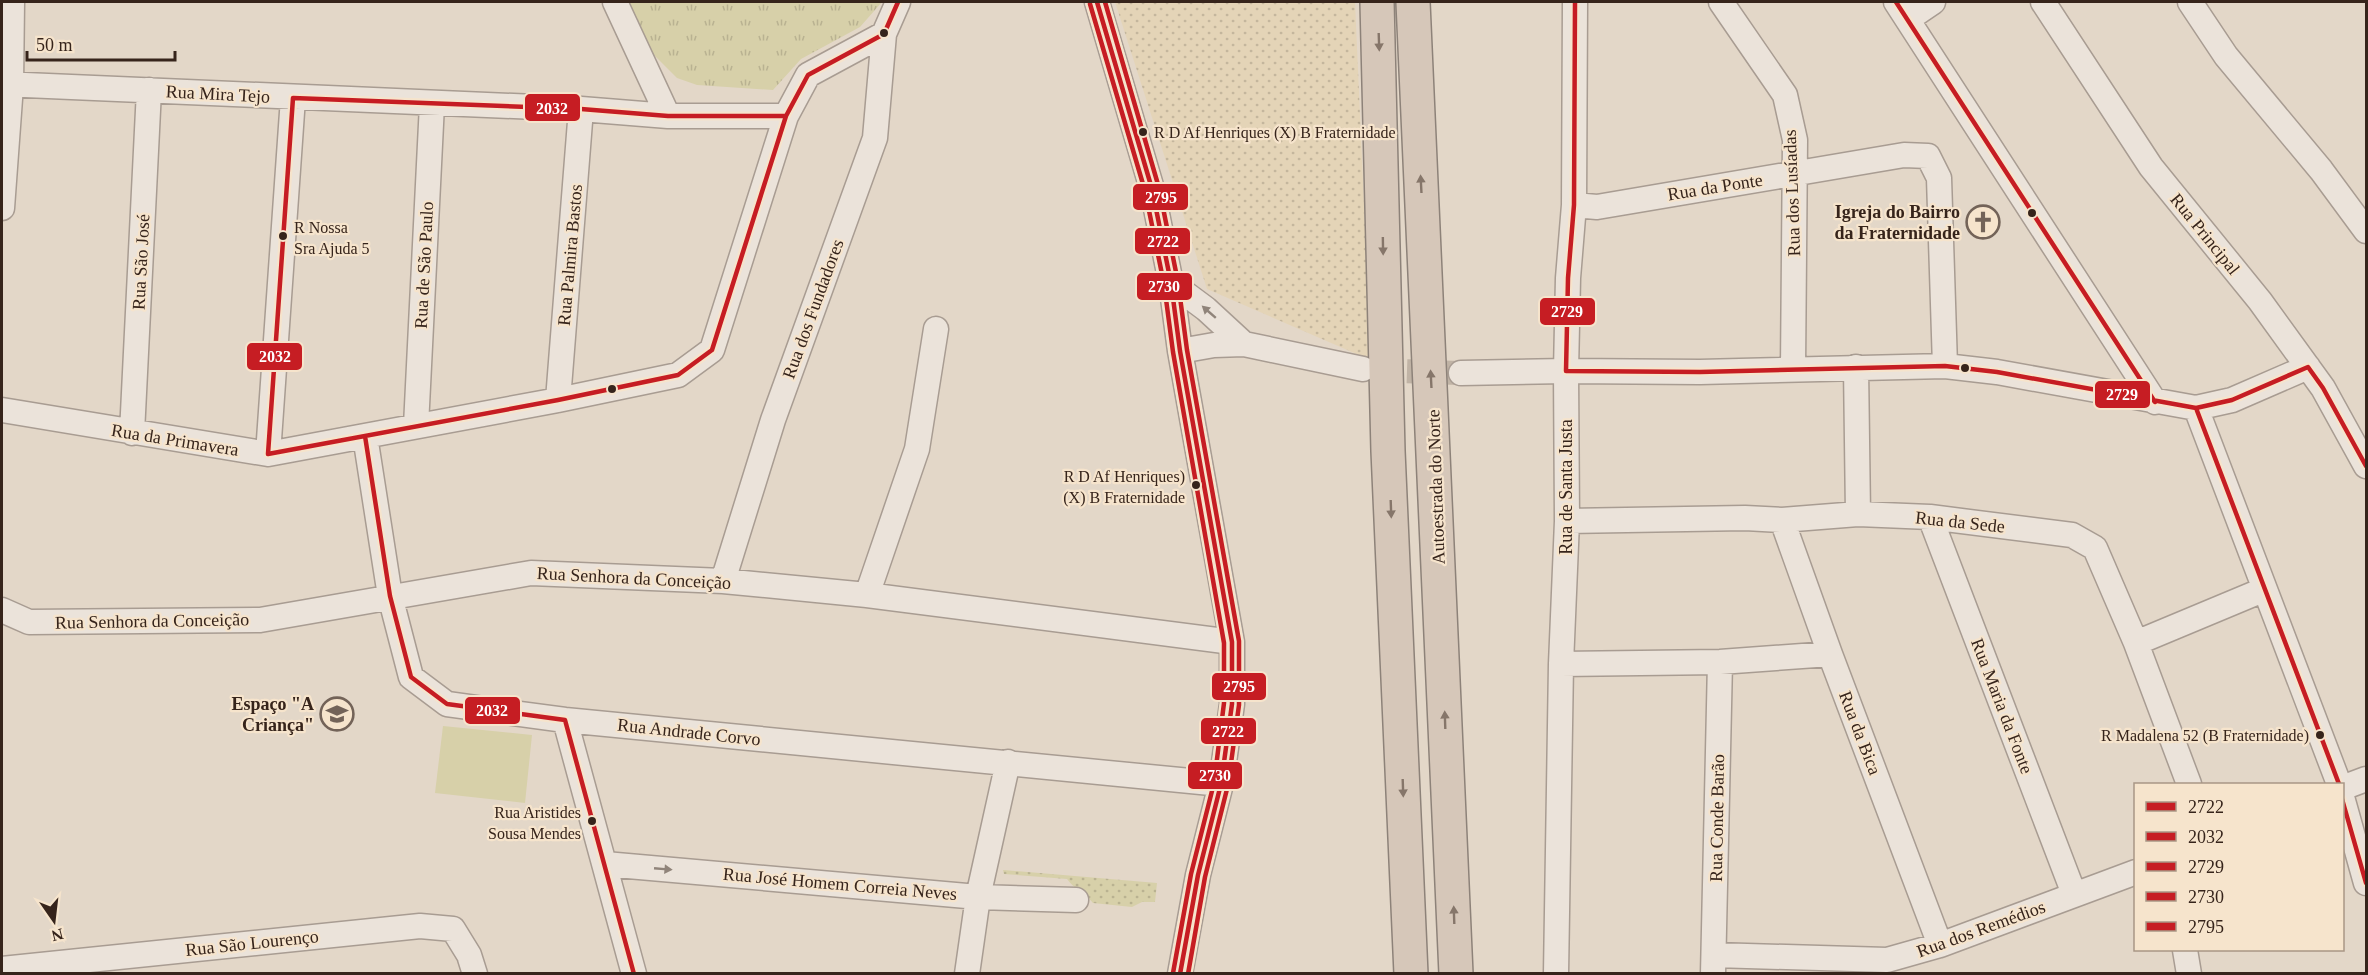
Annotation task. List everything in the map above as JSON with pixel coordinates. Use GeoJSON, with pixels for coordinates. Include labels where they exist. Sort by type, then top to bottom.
{"type":"FeatureCollection","features":[{"type":"Feature","properties":{"kind":"highway"},"geometry":{"type":"LineString","coordinates":[[1377,2],[1388,451],[1411,974]]}},
{"type":"Feature","properties":{"kind":"highway","name":"Autoestrada do Norte"},"geometry":{"type":"LineString","coordinates":[[1413,2],[1456,974]]}},
{"type":"Feature","properties":{"kind":"street"},"geometry":{"type":"LineString","coordinates":[[2,208],[6,85],[12,2]]}},
{"type":"Feature","properties":{"kind":"street"},"geometry":{"type":"LineString","coordinates":[[615,2],[668,116]]}},
{"type":"Feature","properties":{"kind":"street"},"geometry":{"type":"LineString","coordinates":[[884,34],[898,2]]}},
{"type":"Feature","properties":{"kind":"street"},"geometry":{"type":"LineString","coordinates":[[1097,2],[1152,189],[1171,282],[1180,351],[1232,642],[1232,704],[1221,784],[1198,875],[1180,974]]}},
{"type":"Feature","properties":{"kind":"street","name":"Rua de Santa Justa"},"geometry":{"type":"LineString","coordinates":[[1556,974],[1561,664],[1567,521],[1568,278],[1574,206],[1575,2]]}},
{"type":"Feature","properties":{"kind":"street","name":"Rua dos Lusíadas"},"geometry":{"type":"LineString","coordinates":[[1721,2],[1785,95],[1795,140],[1793,368]]}},
{"type":"Feature","properties":{"kind":"street"},"geometry":{"type":"LineString","coordinates":[[1933,2],[1902,10],[2155,402]]}},
{"type":"Feature","properties":{"kind":"street","name":"Rua Principal"},"geometry":{"type":"LineString","coordinates":[[2043,2],[2151,167],[2260,301],[2323,388],[2367,466]]}},
{"type":"Feature","properties":{"kind":"street"},"geometry":{"type":"LineString","coordinates":[[2190,2],[2226,56],[2321,170],[2367,231]]}},
{"type":"Feature","properties":{"kind":"street","name":"Rua da Primavera"},"geometry":{"type":"LineString","coordinates":[[2,410],[268,454],[558,400],[678,375],[712,351],[786,116],[808,75],[884,34]]}},
{"type":"Feature","properties":{"kind":"street","name":"Rua dos Fundadores"},"geometry":{"type":"LineString","coordinates":[[723,581],[773,420],[875,138],[884,34]]}},
{"type":"Feature","properties":{"kind":"street","name":"Rua Mira Tejo"},"geometry":{"type":"LineString","coordinates":[[6,85],[581,109],[668,116],[786,116]]}},
{"type":"Feature","properties":{"kind":"street","name":"Rua São José"},"geometry":{"type":"LineString","coordinates":[[132,433],[149,90]]}},
{"type":"Feature","properties":{"kind":"street"},"geometry":{"type":"LineString","coordinates":[[268,454],[293,98]]}},
{"type":"Feature","properties":{"kind":"street","name":"Rua de São Paulo"},"geometry":{"type":"LineString","coordinates":[[416,426],[432,104]]}},
{"type":"Feature","properties":{"kind":"street","name":"Rua Palmira Bastos"},"geometry":{"type":"LineString","coordinates":[[558,400],[581,109]]}},
{"type":"Feature","properties":{"kind":"street","name":"Rua da Ponte"},"geometry":{"type":"LineString","coordinates":[[1574,206],[1597,207],[1904,155],[1928,156],[1939,178],[1945,366]]}},
{"type":"Feature","properties":{"kind":"street"},"geometry":{"type":"LineString","coordinates":[[1171,282],[1206,309],[1244,344]]}},
{"type":"Feature","properties":{"kind":"street"},"geometry":{"type":"LineString","coordinates":[[867,595],[917,449],[936,329]]}},
{"type":"Feature","properties":{"kind":"street"},"geometry":{"type":"LineString","coordinates":[[1180,351],[1214,345],[1244,344],[1363,369]]}},
{"type":"Feature","properties":{"kind":"street"},"geometry":{"type":"LineString","coordinates":[[1461,373],[1700,372],[1945,366],[1997,372],[2196,408],[2232,400],[2308,367]]}},
{"type":"Feature","properties":{"kind":"street"},"geometry":{"type":"LineString","coordinates":[[1856,367],[1858,514]]}},
{"type":"Feature","properties":{"kind":"street"},"geometry":{"type":"LineString","coordinates":[[2196,408],[2263,590],[2339,783]]}},
{"type":"Feature","properties":{"kind":"street","name":"Rua Andrade Corvo"},"geometry":{"type":"LineString","coordinates":[[365,436],[390,597],[411,677],[447,704],[565,720],[1221,784]]}},
{"type":"Feature","properties":{"kind":"street","name":"Rua da Sede"},"geometry":{"type":"LineString","coordinates":[[1567,521],[1745,518],[1782,520],[1858,514],[1930,518],[2072,535],[2095,548],[2136,643],[2189,783]]}},
{"type":"Feature","properties":{"kind":"street","name":"Rua Maria da Fonte"},"geometry":{"type":"LineString","coordinates":[[1930,518],[2074,894]]}},
{"type":"Feature","properties":{"kind":"street","name":"Rua da Bica"},"geometry":{"type":"LineString","coordinates":[[1782,520],[1940,945]]}},
{"type":"Feature","properties":{"kind":"street","name":"Rua Senhora da Conceição"},"geometry":{"type":"LineString","coordinates":[[2,610],[29,622],[260,620],[531,573],[723,581],[867,595],[1232,642]]}},
{"type":"Feature","properties":{"kind":"street"},"geometry":{"type":"LineString","coordinates":[[2136,643],[2263,590]]}},
{"type":"Feature","properties":{"kind":"street"},"geometry":{"type":"LineString","coordinates":[[1561,664],[1720,662],[1830,654]]}},
{"type":"Feature","properties":{"kind":"street","name":"Rua Conde Barão"},"geometry":{"type":"LineString","coordinates":[[1714,964],[1720,662]]}},
{"type":"Feature","properties":{"kind":"street"},"geometry":{"type":"LineString","coordinates":[[565,720],[634,974]]}},
{"type":"Feature","properties":{"kind":"street"},"geometry":{"type":"LineString","coordinates":[[967,974],[978,897],[1008,762]]}},
{"type":"Feature","properties":{"kind":"street"},"geometry":{"type":"LineString","coordinates":[[2344,788],[2367,779]]}},
{"type":"Feature","properties":{"kind":"street"},"geometry":{"type":"LineString","coordinates":[[2344,801],[2367,883]]}},
{"type":"Feature","properties":{"kind":"street","name":"Rua José Homem Correia Neves"},"geometry":{"type":"LineString","coordinates":[[605,864],[978,897],[1076,900]]}},
{"type":"Feature","properties":{"kind":"street","name":"Rua dos Remédios"},"geometry":{"type":"LineString","coordinates":[[1714,964],[1888,967],[1940,945],[2134,873]]}},
{"type":"Feature","properties":{"kind":"street","name":"Rua São Lourenço"},"geometry":{"type":"LineString","coordinates":[[2,969],[420,926],[453,929],[469,956],[475,974]]}},
{"type":"Feature","properties":{"kind":"street"},"geometry":{"type":"LineString","coordinates":[[2185,951],[2189,974]]}},
{"type":"Feature","properties":{"kind":"shaded area"},"geometry":{"type":"Polygon","coordinates":[[[1115,2],[1355,2],[1366,250],[1368,359],[1207,289],[1115,2]]]}},
{"type":"Feature","properties":{"kind":"green space"},"geometry":{"type":"Polygon","coordinates":[[[629,2],[882,2],[860,27],[801,59],[773,90],[697,85],[677,78],[650,51],[629,2]]]}},
{"type":"Feature","properties":{"kind":"green space"},"geometry":{"type":"Polygon","coordinates":[[[443,726],[532,735],[525,803],[435,793],[443,726]]]}},
{"type":"Feature","properties":{"kind":"green space"},"geometry":{"type":"Polygon","coordinates":[[[1003,870],[1157,883],[1155,902],[1142,902],[1132,907],[1093,903],[1067,879],[1004,874],[1003,870]]]}},
{"type":"Feature","properties":{"kind":"tunnel"},"geometry":{"type":"LineString","coordinates":[[1371,370],[1461,373]]}},
{"type":"Feature","properties":{"kind":"transit line","name":"2032"},"geometry":{"type":"LineString","coordinates":[[786,116],[808,75],[884,34],[898,2]]}},
{"type":"Feature","properties":{"kind":"transit line","name":"2722"},"geometry":{"type":"LineString","coordinates":[[1097,2],[1152,189],[1171,283],[1180,351],[1232,642],[1232,704],[1221,784],[1198,875],[1180,974]]}},
{"type":"Feature","properties":{"kind":"transit line","name":"2795"},"geometry":{"type":"LineString","coordinates":[[1105,2],[1159,188],[1178,282],[1187,350],[1239,641],[1239,705],[1228,785],[1205,877],[1188,974]]}},
{"type":"Feature","properties":{"kind":"transit line","name":"2729"},"geometry":{"type":"LineString","coordinates":[[1575,2],[1574,205],[1568,278],[1566,371],[1700,372],[1945,366],[1997,372],[2196,408],[2232,400],[2308,367],[2323,388],[2366,466]]}},
{"type":"Feature","properties":{"kind":"transit line","name":"2729"},"geometry":{"type":"LineString","coordinates":[[1896,2],[2155,402]]}},
{"type":"Feature","properties":{"kind":"transit line","name":"2730"},"geometry":{"type":"LineString","coordinates":[[1090,4],[1145,191],[1164,284],[1173,352],[1224,643],[1224,703],[1214,783],[1191,874],[1173,973]]}},
{"type":"Feature","properties":{"kind":"transit line","name":"2032"},"geometry":{"type":"LineString","coordinates":[[293,98],[581,109],[668,116],[786,116],[712,350],[678,375],[558,400],[268,454],[293,98]]}},
{"type":"Feature","properties":{"kind":"transit line","name":"2729"},"geometry":{"type":"LineString","coordinates":[[2196,408],[2339,783]]}},
{"type":"Feature","properties":{"kind":"transit line","name":"2032"},"geometry":{"type":"LineString","coordinates":[[365,436],[390,596],[411,677],[447,704],[565,720],[634,974]]}},
{"type":"Feature","properties":{"kind":"transit line","name":"2729"},"geometry":{"type":"LineString","coordinates":[[2344,806],[2366,883]]}},
{"type":"Feature","properties":{"kind":"place","name":"R D Af Henriques (X) B Fraternidade"},"geometry":{"type":"Point","coordinates":[1143,132]}},
{"type":"Feature","properties":{"kind":"place","name":"Igreja do Bairro da Fraternidade"},"geometry":{"type":"Point","coordinates":[1983,222]}},
{"type":"Feature","properties":{"kind":"place","name":"R Nossa Sra Ajuda 5"},"geometry":{"type":"Point","coordinates":[283,236]}},
{"type":"Feature","properties":{"kind":"place","name":"R D Af Henriques) (X) B Fraternidade"},"geometry":{"type":"Point","coordinates":[1196,485]}},
{"type":"Feature","properties":{"kind":"place","name":"Espaço \"A Criança\""},"geometry":{"type":"Point","coordinates":[337,714]}},
{"type":"Feature","properties":{"kind":"place","name":"R Madalena 52 (B Fraternidade)"},"geometry":{"type":"Point","coordinates":[2320,735]}},
{"type":"Feature","properties":{"kind":"place","name":"Rua Aristides Sousa Mendes"},"geometry":{"type":"Point","coordinates":[592,821]}}]}
